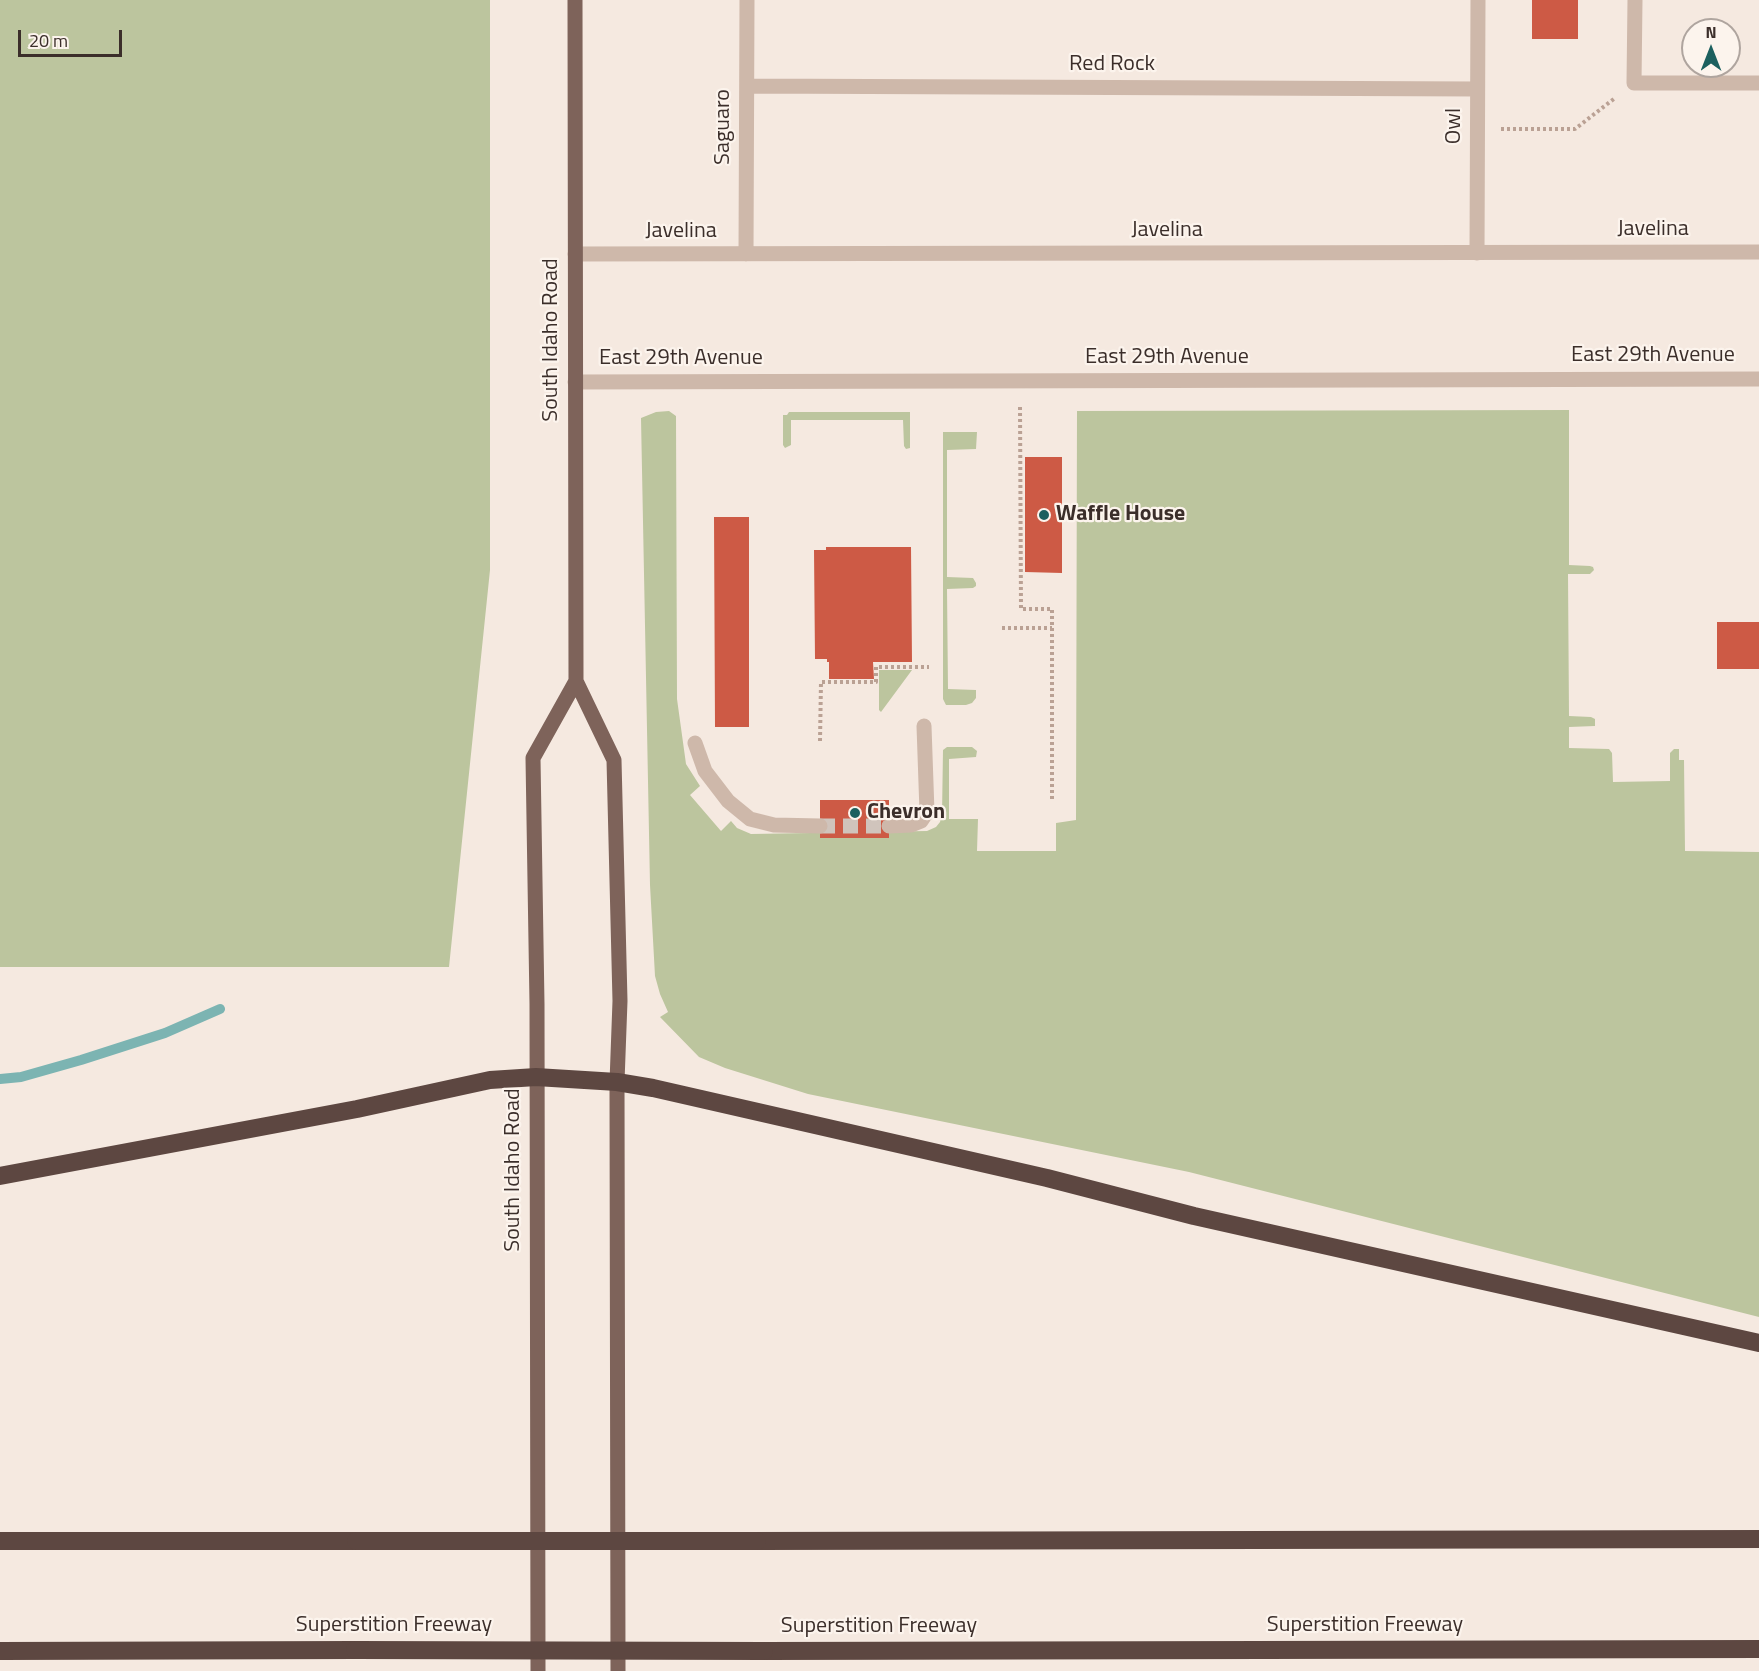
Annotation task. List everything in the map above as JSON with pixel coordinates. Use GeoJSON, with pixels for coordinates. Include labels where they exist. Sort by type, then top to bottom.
{"type":"FeatureCollection","features":[{"type":"Feature","properties":{"kind":"highway"},"geometry":{"type":"LineString","coordinates":[[0,1176],[357,1108],[490,1080],[536,1077],[617,1082],[653,1088],[1047,1179],[1194,1216],[1759,1343]]}},
{"type":"Feature","properties":{"kind":"highway"},"geometry":{"type":"LineString","coordinates":[[0,1541],[1759,1539]]}},
{"type":"Feature","properties":{"kind":"highway","name":"Superstition Freeway"},"geometry":{"type":"LineString","coordinates":[[0,1650],[1759,1649]]}},
{"type":"Feature","properties":{"kind":"main road","name":"South Idaho Road"},"geometry":{"type":"LineString","coordinates":[[575,0],[576,681],[614,760],[620,1001],[617,1082],[618,1671]]}},
{"type":"Feature","properties":{"kind":"main road","name":"South Idaho Road"},"geometry":{"type":"LineString","coordinates":[[538,1671],[537,1004],[533,758],[576,681]]}},
{"type":"Feature","properties":{"kind":"street","name":"Saguaro"},"geometry":{"type":"LineString","coordinates":[[746,254],[747,0]]}},
{"type":"Feature","properties":{"kind":"street","name":"Owl"},"geometry":{"type":"LineString","coordinates":[[1477,253],[1478,0]]}},
{"type":"Feature","properties":{"kind":"street"},"geometry":{"type":"LineString","coordinates":[[1635,0],[1634,83],[1759,83]]}},
{"type":"Feature","properties":{"kind":"street","name":"Red Rock"},"geometry":{"type":"LineString","coordinates":[[747,86],[1477,88]]}},
{"type":"Feature","properties":{"kind":"street","name":"Javelina"},"geometry":{"type":"LineString","coordinates":[[575,254],[1759,252]]}},
{"type":"Feature","properties":{"kind":"street","name":"East 29th Avenue"},"geometry":{"type":"LineString","coordinates":[[574,382],[1759,379]]}},
{"type":"Feature","properties":{"kind":"street"},"geometry":{"type":"LineString","coordinates":[[889,826],[911,825],[921,821],[927,812],[924,726]]}},
{"type":"Feature","properties":{"kind":"street"},"geometry":{"type":"LineString","coordinates":[[695,742],[705,771],[728,801],[750,819],[774,825],[820,826]]}},
{"type":"Feature","properties":{"kind":"path"},"geometry":{"type":"LineString","coordinates":[[1477,129],[1575,129],[1634,83]]}},
{"type":"Feature","properties":{"kind":"path"},"geometry":{"type":"LineString","coordinates":[[1020,408],[1021,609],[1052,609],[1052,802]]}},
{"type":"Feature","properties":{"kind":"path"},"geometry":{"type":"LineString","coordinates":[[1002,628],[1052,628]]}},
{"type":"Feature","properties":{"kind":"path"},"geometry":{"type":"LineString","coordinates":[[820,741],[821,682],[876,682],[876,667],[929,667]]}},
{"type":"Feature","properties":{"kind":"green space"},"geometry":{"type":"Polygon","coordinates":[[[0,0],[490,0],[490,570],[449,967],[0,967],[0,0]]]}},
{"type":"Feature","properties":{"kind":"green space"},"geometry":{"type":"Polygon","coordinates":[[[1569,410],[1569,565],[1590,566],[1594,570],[1590,574],[1568,574],[1569,716],[1591,717],[1595,719],[1595,726],[1569,727],[1569,748],[1609,749],[1612,753],[1613,782],[1670,781],[1670,753],[1674,749],[1679,749],[1679,760],[1684,760],[1685,851],[1759,852],[1759,1317],[1189,1172],[808,1094],[725,1068],[699,1057],[660,1017],[668,1012],[655,976],[650,885],[641,418],[656,412],[669,411],[676,416],[677,699],[686,764],[700,786],[690,795],[721,831],[731,821],[737,828],[751,834],[927,831],[936,827],[942,815],[943,750],[947,747],[972,747],[977,751],[976,757],[949,759],[949,819],[978,819],[977,851],[1056,851],[1056,823],[1076,820],[1077,411],[1569,410]]]}},
{"type":"Feature","properties":{"kind":"green space"},"geometry":{"type":"Polygon","coordinates":[[[789,412],[910,412],[910,448],[906,449],[904,446],[903,420],[791,420],[791,445],[785,448],[783,445],[783,415],[789,412]]]}},
{"type":"Feature","properties":{"kind":"green space"},"geometry":{"type":"Polygon","coordinates":[[[943,432],[977,432],[976,449],[947,450],[947,577],[973,578],[976,583],[973,588],[947,589],[948,689],[976,690],[976,698],[972,703],[966,705],[946,705],[943,699],[943,432]]]}},
{"type":"Feature","properties":{"kind":"green space"},"geometry":{"type":"Polygon","coordinates":[[[879,670],[912,670],[881,712],[879,710],[879,670]]]}},
{"type":"Feature","properties":{"kind":"building"},"geometry":{"type":"Polygon","coordinates":[[[1532,0],[1578,0],[1578,39],[1532,39],[1532,0]]]}},
{"type":"Feature","properties":{"kind":"building","name":"Waffle House"},"geometry":{"type":"Polygon","coordinates":[[[1025,457],[1062,457],[1062,573],[1025,572],[1025,457]]]}},
{"type":"Feature","properties":{"kind":"building"},"geometry":{"type":"Polygon","coordinates":[[[714,517],[749,517],[749,727],[715,727],[714,517]]]}},
{"type":"Feature","properties":{"kind":"building"},"geometry":{"type":"Polygon","coordinates":[[[826,547],[911,547],[912,662],[873,662],[874,679],[829,679],[827,659],[815,659],[814,550],[826,550],[826,547]]]}},
{"type":"Feature","properties":{"kind":"building"},"geometry":{"type":"Polygon","coordinates":[[[1717,622],[1759,622],[1759,669],[1717,669],[1717,622]]]}},
{"type":"Feature","properties":{"kind":"building","name":"Chevron"},"geometry":{"type":"Polygon","coordinates":[[[820,800],[889,800],[889,838],[820,838],[820,800]]]}},
{"type":"Feature","properties":{"kind":"waterway"},"geometry":{"type":"LineString","coordinates":[[0,1079],[21,1077],[81,1060],[165,1033],[220,1009]]}},
{"type":"Feature","properties":{"kind":"tunnel"},"geometry":{"type":"LineString","coordinates":[[820,826],[889,826]]}},
{"type":"Feature","properties":{"kind":"place","name":"Waffle House"},"geometry":{"type":"Point","coordinates":[1044,515]}},
{"type":"Feature","properties":{"kind":"place","name":"Chevron"},"geometry":{"type":"Point","coordinates":[855,813]}}]}
